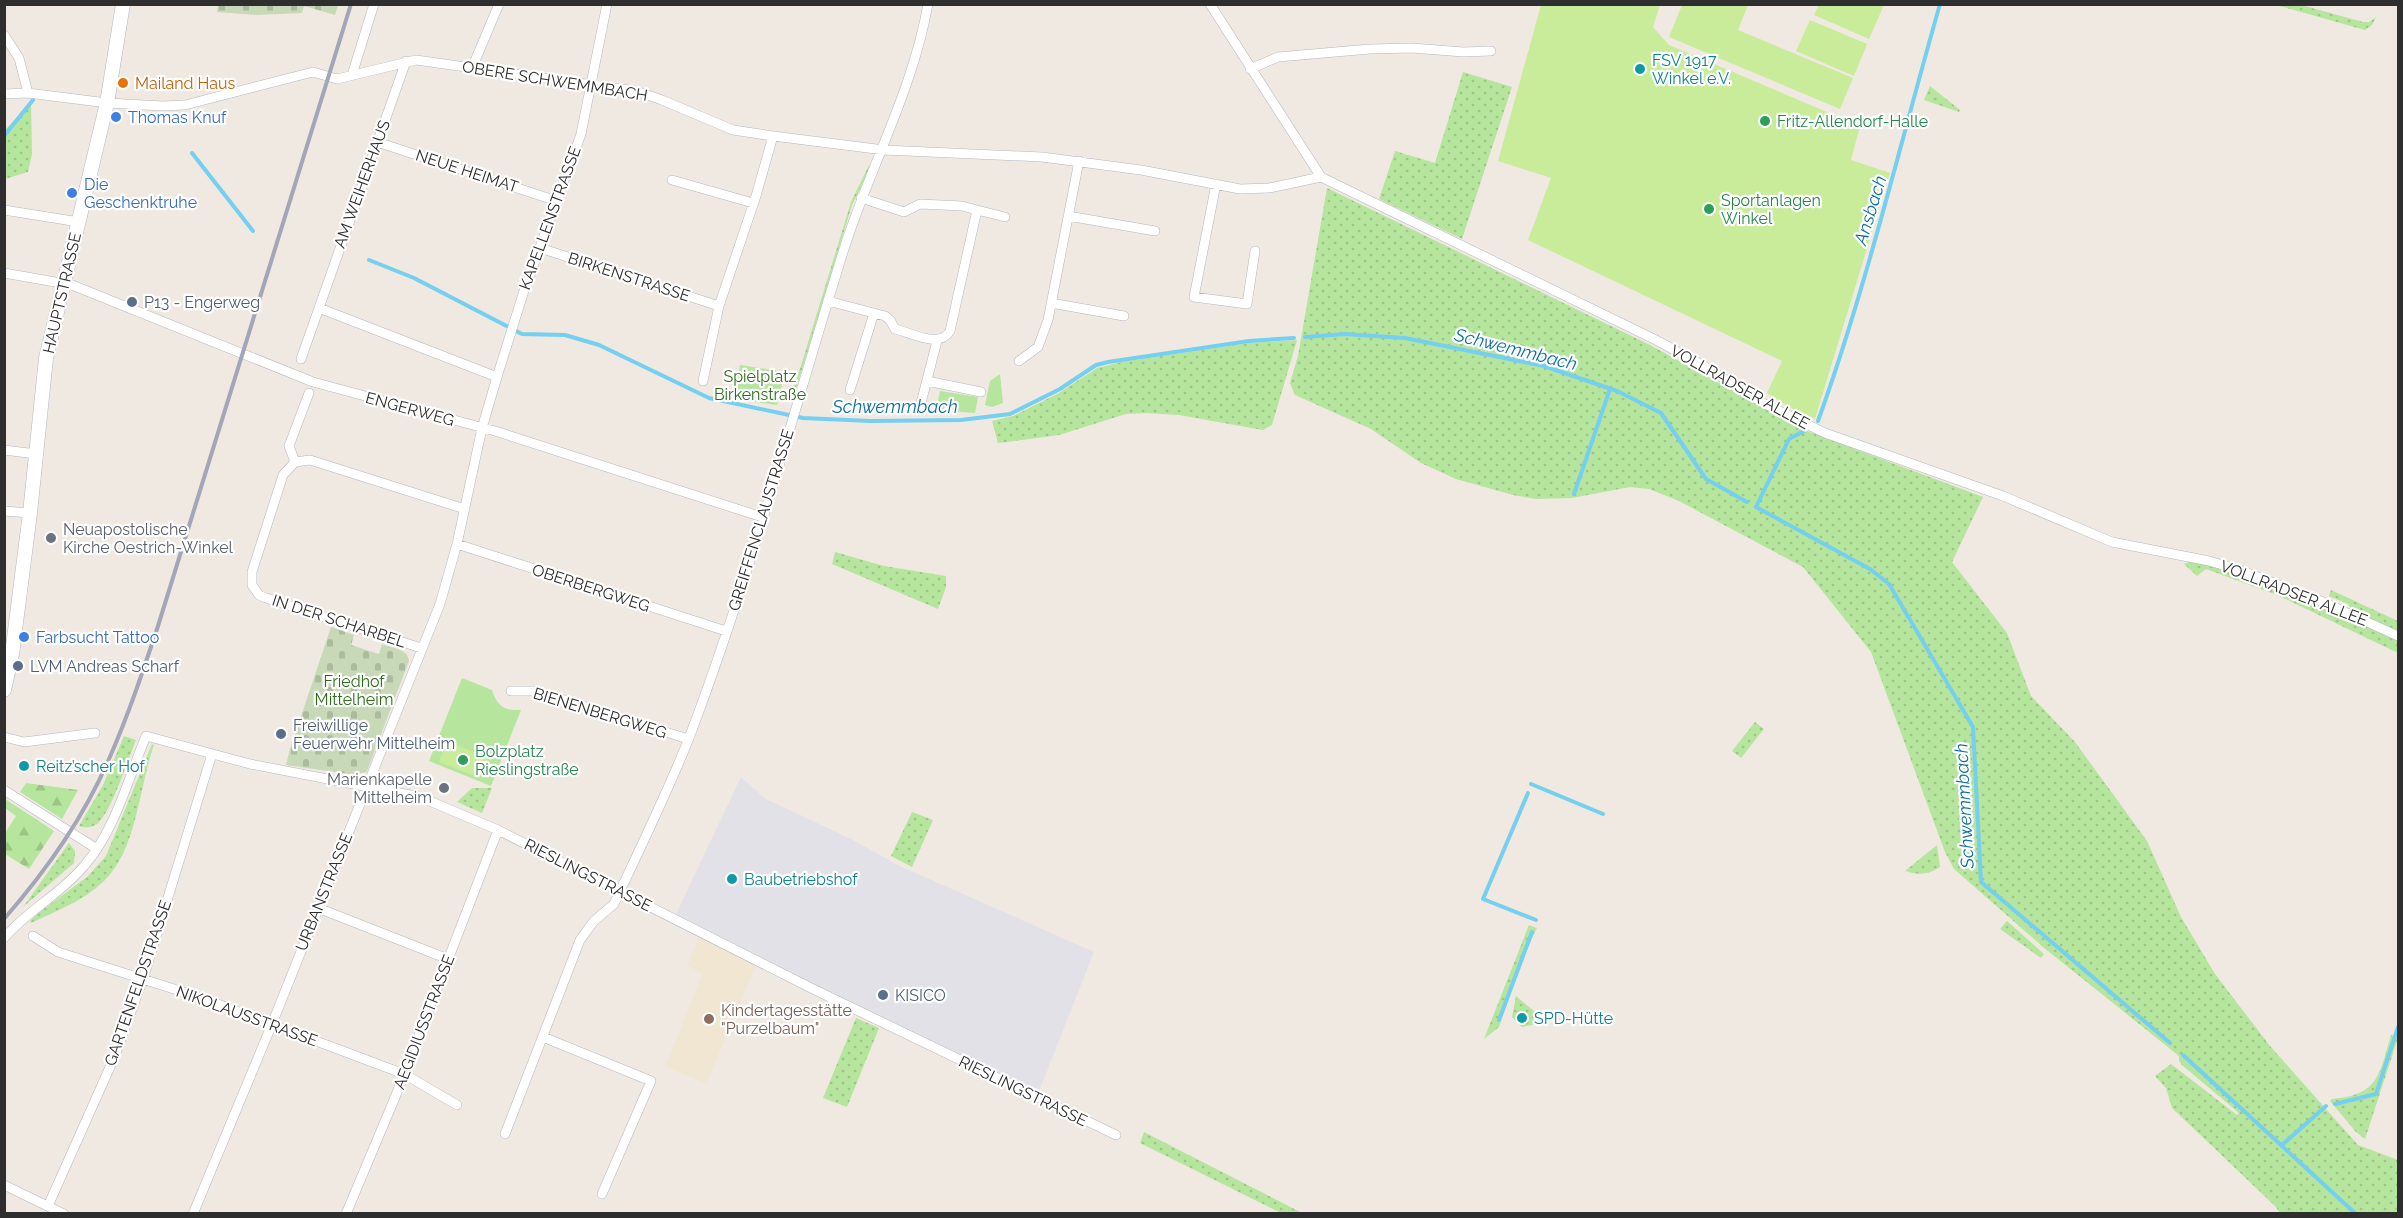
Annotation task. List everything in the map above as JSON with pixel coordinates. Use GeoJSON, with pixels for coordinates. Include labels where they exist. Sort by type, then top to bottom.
{"type":"FeatureCollection","features":[{"type":"Feature","properties":{"kind":"main road","name":"HAUPTSTRASSE"},"geometry":{"type":"LineString","coordinates":[[4,690],[30,513],[46,358],[107,103],[123,4]]}},
{"type":"Feature","properties":{"kind":"street"},"geometry":{"type":"LineString","coordinates":[[352,75],[374,4]]}},
{"type":"Feature","properties":{"kind":"street"},"geometry":{"type":"LineString","coordinates":[[472,68],[499,4]]}},
{"type":"Feature","properties":{"kind":"street","name":"KAPELLENSTRASSE"},"geometry":{"type":"LineString","coordinates":[[482,428],[515,320],[580,134],[607,4]]}},
{"type":"Feature","properties":{"kind":"street","name":"GREIFFENCLAUSTRASSE"},"geometry":{"type":"LineString","coordinates":[[505,1134],[580,940],[594,921],[614,904],[688,740],[726,631],[861,198],[884,150],[922,32],[928,4]]}},
{"type":"Feature","properties":{"kind":"street"},"geometry":{"type":"LineString","coordinates":[[1210,4],[1321,177]]}},
{"type":"Feature","properties":{"kind":"street"},"geometry":{"type":"LineString","coordinates":[[4,35],[19,58],[28,93]]}},
{"type":"Feature","properties":{"kind":"street"},"geometry":{"type":"LineString","coordinates":[[1250,69],[1278,57],[1370,49],[1491,51]]}},
{"type":"Feature","properties":{"kind":"street","name":"OBERE SCHWEMMBACH"},"geometry":{"type":"LineString","coordinates":[[4,94],[28,93],[107,103],[185,105],[313,72],[337,79],[416,60],[645,94],[733,130],[772,136],[884,150],[1033,156],[1079,161],[1240,189],[1269,188],[1321,177]]}},
{"type":"Feature","properties":{"kind":"street","name":"AM WEIHERHAUS"},"geometry":{"type":"LineString","coordinates":[[301,359],[406,61]]}},
{"type":"Feature","properties":{"kind":"street"},"geometry":{"type":"LineString","coordinates":[[703,381],[719,306],[753,203],[772,136]]}},
{"type":"Feature","properties":{"kind":"street","name":"NEUE HEIMAT"},"geometry":{"type":"LineString","coordinates":[[377,142],[557,201]]}},
{"type":"Feature","properties":{"kind":"street"},"geometry":{"type":"LineString","coordinates":[[1019,361],[1038,347],[1048,320],[1079,161]]}},
{"type":"Feature","properties":{"kind":"street","name":"VOLLRADSER ALLEE"},"geometry":{"type":"LineString","coordinates":[[1321,177],[1665,345],[1772,408],[1825,434],[2003,496],[2112,542],[2210,561],[2240,570],[2323,602],[2398,636]]}},
{"type":"Feature","properties":{"kind":"street"},"geometry":{"type":"LineString","coordinates":[[672,180],[753,203]]}},
{"type":"Feature","properties":{"kind":"street"},"geometry":{"type":"LineString","coordinates":[[1216,184],[1194,297],[1247,304],[1255,252]]}},
{"type":"Feature","properties":{"kind":"street"},"geometry":{"type":"LineString","coordinates":[[861,198],[904,212],[920,204],[962,206],[1005,217]]}},
{"type":"Feature","properties":{"kind":"street"},"geometry":{"type":"LineString","coordinates":[[4,210],[79,222]]}},
{"type":"Feature","properties":{"kind":"street"},"geometry":{"type":"LineString","coordinates":[[828,301],[874,313],[890,320],[895,328],[937,341],[945,339],[950,332],[977,210]]}},
{"type":"Feature","properties":{"kind":"street"},"geometry":{"type":"LineString","coordinates":[[1068,216],[1155,231]]}},
{"type":"Feature","properties":{"kind":"street","name":"BIRKENSTRASSE"},"geometry":{"type":"LineString","coordinates":[[540,248],[719,306]]}},
{"type":"Feature","properties":{"kind":"street","name":"ENGERWEG"},"geometry":{"type":"LineString","coordinates":[[4,273],[64,283],[313,382],[482,428],[762,517]]}},
{"type":"Feature","properties":{"kind":"street"},"geometry":{"type":"LineString","coordinates":[[1051,303],[1124,316]]}},
{"type":"Feature","properties":{"kind":"street"},"geometry":{"type":"LineString","coordinates":[[319,308],[497,377]]}},
{"type":"Feature","properties":{"kind":"street"},"geometry":{"type":"LineString","coordinates":[[850,390],[874,313]]}},
{"type":"Feature","properties":{"kind":"street"},"geometry":{"type":"LineString","coordinates":[[920,407],[937,341]]}},
{"type":"Feature","properties":{"kind":"street"},"geometry":{"type":"LineString","coordinates":[[927,381],[981,392]]}},
{"type":"Feature","properties":{"kind":"street"},"geometry":{"type":"LineString","coordinates":[[309,393],[289,446],[295,462],[310,460],[465,509]]}},
{"type":"Feature","properties":{"kind":"street","name":"URBANSTRASSE"},"geometry":{"type":"LineString","coordinates":[[193,1214],[272,1024],[440,604],[465,509],[482,428]]}},
{"type":"Feature","properties":{"kind":"street"},"geometry":{"type":"LineString","coordinates":[[4,450],[36,454]]}},
{"type":"Feature","properties":{"kind":"street","name":"IN DER SCHARBEL"},"geometry":{"type":"LineString","coordinates":[[295,462],[283,475],[250,579],[254,590],[266,598],[421,648]]}},
{"type":"Feature","properties":{"kind":"street"},"geometry":{"type":"LineString","coordinates":[[4,511],[30,513]]}},
{"type":"Feature","properties":{"kind":"street","name":"OBERBERGWEG"},"geometry":{"type":"LineString","coordinates":[[456,544],[726,631]]}},
{"type":"Feature","properties":{"kind":"street","name":"BIENENBERGWEG"},"geometry":{"type":"LineString","coordinates":[[511,690],[536,691],[688,740]]}},
{"type":"Feature","properties":{"kind":"street"},"geometry":{"type":"LineString","coordinates":[[4,737],[24,742],[95,733]]}},
{"type":"Feature","properties":{"kind":"street","name":"RIESLINGSTRASSE"},"geometry":{"type":"LineString","coordinates":[[4,938],[21,919],[78,873],[97,849],[109,827],[146,736],[290,772],[420,797],[498,830],[811,988],[1116,1135]]}},
{"type":"Feature","properties":{"kind":"street","name":"GARTENFELDSTRASSE"},"geometry":{"type":"LineString","coordinates":[[48,1206],[106,1077],[142,979],[212,754]]}},
{"type":"Feature","properties":{"kind":"street"},"geometry":{"type":"LineString","coordinates":[[4,790],[97,849]]}},
{"type":"Feature","properties":{"kind":"street","name":"AEGIDIUSSTRASSE"},"geometry":{"type":"LineString","coordinates":[[346,1214],[404,1074],[498,830]]}},
{"type":"Feature","properties":{"kind":"street"},"geometry":{"type":"LineString","coordinates":[[318,908],[448,959]]}},
{"type":"Feature","properties":{"kind":"street","name":"NIKOLAUSSTRASSE"},"geometry":{"type":"LineString","coordinates":[[33,936],[58,952],[272,1024],[404,1074],[457,1105]]}},
{"type":"Feature","properties":{"kind":"street"},"geometry":{"type":"LineString","coordinates":[[543,1037],[651,1081],[602,1194]]}},
{"type":"Feature","properties":{"kind":"street"},"geometry":{"type":"LineString","coordinates":[[4,1185],[64,1214]]}},
{"type":"Feature","properties":{"kind":"shaded area"},"geometry":{"type":"Polygon","coordinates":[[[741,777],[766,799],[851,839],[900,866],[1094,952],[1039,1091],[699,938],[676,914],[741,777]]]}},
{"type":"Feature","properties":{"kind":"shaded area","name":"Kindertagesstätte \"Purzelbaum\""},"geometry":{"type":"Polygon","coordinates":[[[699,938],[756,965],[706,1084],[666,1066],[703,973],[687,966],[699,938]]]}},
{"type":"Feature","properties":{"kind":"green space"},"geometry":{"type":"Polygon","coordinates":[[[218,4],[338,5],[335,15],[304,6],[302,13],[256,15],[217,12],[218,4]]]}},
{"type":"Feature","properties":{"kind":"green space"},"geometry":{"type":"Polygon","coordinates":[[[1819,4],[1884,5],[1869,39],[1814,15],[1819,4]]]}},
{"type":"Feature","properties":{"kind":"green space","name":"Sportanlagen Winkel"},"geometry":{"type":"Polygon","coordinates":[[[1541,5],[1660,5],[1653,27],[1669,45],[1860,126],[1851,160],[1890,173],[1815,419],[1767,393],[1782,361],[1528,240],[1551,178],[1498,161],[1541,5]]]}},
{"type":"Feature","properties":{"kind":"green space"},"geometry":{"type":"Polygon","coordinates":[[[1682,5],[1748,5],[1738,30],[1853,78],[1840,109],[1669,37],[1682,5]]]}},
{"type":"Feature","properties":{"kind":"green space"},"geometry":{"type":"Polygon","coordinates":[[[2276,5],[2301,5],[2363,22],[2369,22],[2376,17],[2372,25],[2365,30],[2276,5]]]}},
{"type":"Feature","properties":{"kind":"green space"},"geometry":{"type":"Polygon","coordinates":[[[1810,20],[1867,44],[1854,76],[1796,51],[1810,20]]]}},
{"type":"Feature","properties":{"kind":"green space"},"geometry":{"type":"Polygon","coordinates":[[[1463,72],[1512,87],[1462,239],[1379,199],[1395,151],[1435,163],[1463,72]]]}},
{"type":"Feature","properties":{"kind":"green space"},"geometry":{"type":"Polygon","coordinates":[[[1930,86],[1960,110],[1959,112],[1924,100],[1930,86]]]}},
{"type":"Feature","properties":{"kind":"green space"},"geometry":{"type":"Polygon","coordinates":[[[31,103],[32,154],[28,172],[5,179],[5,130],[31,103]]]}},
{"type":"Feature","properties":{"kind":"green space"},"geometry":{"type":"Polygon","coordinates":[[[869,165],[870,169],[852,205],[793,399],[791,398],[851,202],[869,165]]]}},
{"type":"Feature","properties":{"kind":"green space"},"geometry":{"type":"Polygon","coordinates":[[[1327,188],[1650,345],[1807,431],[1983,497],[1952,562],[2007,633],[2031,696],[2075,742],[2147,841],[2181,917],[2215,974],[2270,1046],[2358,1145],[2398,1160],[2398,1213],[2280,1213],[2172,1108],[2166,1088],[2155,1076],[2171,1064],[2237,1115],[2239,1113],[2182,1065],[2179,1056],[2043,947],[1954,869],[1945,852],[1871,652],[1803,567],[1679,501],[1649,489],[1630,487],[1572,498],[1536,499],[1456,479],[1421,463],[1371,429],[1295,395],[1290,383],[1298,356],[1327,188]]]}},
{"type":"Feature","properties":{"kind":"green space"},"geometry":{"type":"Polygon","coordinates":[[[1297,340],[1272,425],[1263,430],[1179,415],[1145,413],[1126,414],[1059,435],[998,443],[992,421],[1013,416],[1059,393],[1097,368],[1121,362],[1249,343],[1297,340]]]}},
{"type":"Feature","properties":{"kind":"green space","name":"Spielplatz Birkenstraße"},"geometry":{"type":"Polygon","coordinates":[[[740,365],[785,372],[777,405],[734,399],[740,365]]]}},
{"type":"Feature","properties":{"kind":"green space"},"geometry":{"type":"Polygon","coordinates":[[[1000,374],[1003,403],[992,407],[985,405],[990,381],[1000,374]]]}},
{"type":"Feature","properties":{"kind":"green space"},"geometry":{"type":"Polygon","coordinates":[[[940,391],[978,397],[975,413],[936,410],[940,391]]]}},
{"type":"Feature","properties":{"kind":"green space"},"geometry":{"type":"Polygon","coordinates":[[[835,552],[884,566],[946,576],[946,587],[938,609],[832,564],[835,552]]]}},
{"type":"Feature","properties":{"kind":"green space"},"geometry":{"type":"Polygon","coordinates":[[[2191,561],[2270,587],[2398,641],[2398,653],[2277,595],[2206,569],[2197,576],[2184,564],[2191,561]]]}},
{"type":"Feature","properties":{"kind":"green space"},"geometry":{"type":"Polygon","coordinates":[[[2331,590],[2398,621],[2398,631],[2352,610],[2348,604],[2329,596],[2331,590]]]}},
{"type":"Feature","properties":{"kind":"green space","name":"Friedhof Mittelheim"},"geometry":{"type":"Polygon","coordinates":[[[331,627],[354,635],[351,645],[379,654],[382,644],[403,651],[409,661],[367,771],[356,775],[286,765],[331,627]]]}},
{"type":"Feature","properties":{"kind":"green space"},"geometry":{"type":"Polygon","coordinates":[[[462,678],[492,690],[496,700],[502,706],[510,710],[521,710],[491,786],[429,761],[462,678]]]}},
{"type":"Feature","properties":{"kind":"green space"},"geometry":{"type":"Polygon","coordinates":[[[1755,722],[1764,729],[1741,758],[1732,751],[1755,722]]]}},
{"type":"Feature","properties":{"kind":"green space"},"geometry":{"type":"Polygon","coordinates":[[[124,736],[136,740],[108,809],[97,824],[88,827],[79,826],[103,785],[124,736]]]}},
{"type":"Feature","properties":{"kind":"green space","name":"Bolzplatz Rieslingstraße"},"geometry":{"type":"Polygon","coordinates":[[[447,741],[488,758],[480,778],[439,762],[447,741]]]}},
{"type":"Feature","properties":{"kind":"green space"},"geometry":{"type":"Polygon","coordinates":[[[152,744],[154,745],[136,817],[123,853],[114,869],[87,895],[31,923],[30,921],[37,914],[87,877],[106,856],[152,744]]]}},
{"type":"Feature","properties":{"kind":"green space"},"geometry":{"type":"Polygon","coordinates":[[[26,783],[78,790],[62,819],[20,792],[26,783]]]}},
{"type":"Feature","properties":{"kind":"green space"},"geometry":{"type":"Polygon","coordinates":[[[472,788],[492,788],[482,813],[457,802],[472,788]]]}},
{"type":"Feature","properties":{"kind":"green space"},"geometry":{"type":"Polygon","coordinates":[[[5,799],[54,831],[29,869],[5,854],[5,833],[16,816],[5,808],[5,799]]]}},
{"type":"Feature","properties":{"kind":"green space"},"geometry":{"type":"Polygon","coordinates":[[[912,812],[933,820],[912,867],[891,856],[912,812]]]}},
{"type":"Feature","properties":{"kind":"green space"},"geometry":{"type":"Polygon","coordinates":[[[69,843],[75,851],[74,863],[23,907],[69,843]]]}},
{"type":"Feature","properties":{"kind":"green space"},"geometry":{"type":"Polygon","coordinates":[[[1937,845],[1940,867],[1923,874],[1905,871],[1937,845]]]}},
{"type":"Feature","properties":{"kind":"green space"},"geometry":{"type":"Polygon","coordinates":[[[2007,921],[2044,954],[2041,958],[2000,929],[2007,921]]]}},
{"type":"Feature","properties":{"kind":"green space"},"geometry":{"type":"Polygon","coordinates":[[[1529,925],[1537,928],[1524,954],[1499,1027],[1484,1039],[1529,925]]]}},
{"type":"Feature","properties":{"kind":"green space"},"geometry":{"type":"Polygon","coordinates":[[[1516,996],[1547,1022],[1522,1027],[1512,1017],[1516,996]]]}},
{"type":"Feature","properties":{"kind":"green space"},"geometry":{"type":"Polygon","coordinates":[[[856,1018],[879,1028],[847,1107],[823,1098],[856,1018]]]}},
{"type":"Feature","properties":{"kind":"green space"},"geometry":{"type":"Polygon","coordinates":[[[2391,1035],[2398,1038],[2365,1139],[2356,1132],[2330,1101],[2348,1097],[2368,1088],[2379,1072],[2391,1035]]]}},
{"type":"Feature","properties":{"kind":"green space"},"geometry":{"type":"Polygon","coordinates":[[[1144,1132],[1302,1213],[1281,1213],[1140,1143],[1144,1132]]]}},
{"type":"Feature","properties":{"kind":"waterway","name":"Ansbach"},"geometry":{"type":"LineString","coordinates":[[1818,421],[1868,266],[1940,4]]}},
{"type":"Feature","properties":{"kind":"waterway","name":"Schwemmbach"},"geometry":{"type":"LineString","coordinates":[[4,136],[33,100]]}},
{"type":"Feature","properties":{"kind":"waterway","name":"Schwemmbach"},"geometry":{"type":"LineString","coordinates":[[192,153],[253,231]]}},
{"type":"Feature","properties":{"kind":"waterway","name":"Schwemmbach"},"geometry":{"type":"LineString","coordinates":[[369,260],[414,278],[522,334],[565,335],[599,345],[709,398],[803,418],[870,421],[961,420],[1010,414],[1060,389],[1096,365],[1249,341],[1294,338]]}},
{"type":"Feature","properties":{"kind":"waterway","name":"Schwemmbach"},"geometry":{"type":"LineString","coordinates":[[1305,337],[1345,334],[1405,338],[1544,366],[1617,391],[1661,413],[1706,479],[1747,502]]}},
{"type":"Feature","properties":{"kind":"waterway"},"geometry":{"type":"LineString","coordinates":[[1574,494],[1610,389]]}},
{"type":"Feature","properties":{"kind":"waterway","name":"Schwemmbach"},"geometry":{"type":"LineString","coordinates":[[1804,431],[1789,439],[1756,507],[1870,569],[1889,584],[1973,727],[1981,882],[2170,1043]]}},
{"type":"Feature","properties":{"kind":"waterway"},"geometry":{"type":"LineString","coordinates":[[1531,784],[1603,814]]}},
{"type":"Feature","properties":{"kind":"waterway"},"geometry":{"type":"LineString","coordinates":[[1528,793],[1483,899],[1536,920]]}},
{"type":"Feature","properties":{"kind":"waterway"},"geometry":{"type":"LineString","coordinates":[[1499,1020],[1532,932]]}},
{"type":"Feature","properties":{"kind":"waterway"},"geometry":{"type":"LineString","coordinates":[[2335,1104],[2376,1094],[2398,1027]]}},
{"type":"Feature","properties":{"kind":"waterway","name":"Schwemmbach"},"geometry":{"type":"LineString","coordinates":[[2183,1055],[2356,1214]]}},
{"type":"Feature","properties":{"kind":"waterway"},"geometry":{"type":"LineString","coordinates":[[2282,1145],[2326,1106]]}},
{"type":"Feature","properties":{"kind":"railway"},"geometry":{"type":"LineString","coordinates":[[4,919],[49,863],[88,802],[129,710],[158,626],[351,4]]}},
{"type":"Feature","properties":{"kind":"place","name":"FSV 1917 Winkel e.V."},"geometry":{"type":"Point","coordinates":[1640,69]}},
{"type":"Feature","properties":{"kind":"place","name":"Mailand Haus"},"geometry":{"type":"Point","coordinates":[123,83]}},
{"type":"Feature","properties":{"kind":"place","name":"Thomas Knuf"},"geometry":{"type":"Point","coordinates":[116,117]}},
{"type":"Feature","properties":{"kind":"place","name":"Fritz-Allendorf-Halle"},"geometry":{"type":"Point","coordinates":[1765,121]}},
{"type":"Feature","properties":{"kind":"place","name":"Die Geschenktruhe"},"geometry":{"type":"Point","coordinates":[72,193]}},
{"type":"Feature","properties":{"kind":"place","name":"Sportanlagen Winkel"},"geometry":{"type":"Point","coordinates":[1709,209]}},
{"type":"Feature","properties":{"kind":"place","name":"P13 - Engerweg"},"geometry":{"type":"Point","coordinates":[132,302]}},
{"type":"Feature","properties":{"kind":"place","name":"Neuapostolische Kirche Oestrich-Winkel"},"geometry":{"type":"Point","coordinates":[51,538]}},
{"type":"Feature","properties":{"kind":"place","name":"Farbsucht Tattoo"},"geometry":{"type":"Point","coordinates":[24,637]}},
{"type":"Feature","properties":{"kind":"place","name":"LVM Andreas Scharf"},"geometry":{"type":"Point","coordinates":[18,666]}},
{"type":"Feature","properties":{"kind":"place","name":"Freiwillige Feuerwehr Mittelheim"},"geometry":{"type":"Point","coordinates":[281,734]}},
{"type":"Feature","properties":{"kind":"place","name":"Bolzplatz Rieslingstraße"},"geometry":{"type":"Point","coordinates":[463,760]}},
{"type":"Feature","properties":{"kind":"place","name":"Reitz’scher Hof"},"geometry":{"type":"Point","coordinates":[24,766]}},
{"type":"Feature","properties":{"kind":"place","name":"Marienkapelle Mittelheim"},"geometry":{"type":"Point","coordinates":[444,788]}},
{"type":"Feature","properties":{"kind":"place","name":"Baubetriebshof"},"geometry":{"type":"Point","coordinates":[732,879]}},
{"type":"Feature","properties":{"kind":"place","name":"KISICO"},"geometry":{"type":"Point","coordinates":[883,995]}},
{"type":"Feature","properties":{"kind":"place","name":"SPD-Hütte"},"geometry":{"type":"Point","coordinates":[1522,1018]}},
{"type":"Feature","properties":{"kind":"place","name":"Kindertagesstätte \"Purzelbaum\""},"geometry":{"type":"Point","coordinates":[709,1019]}}]}
